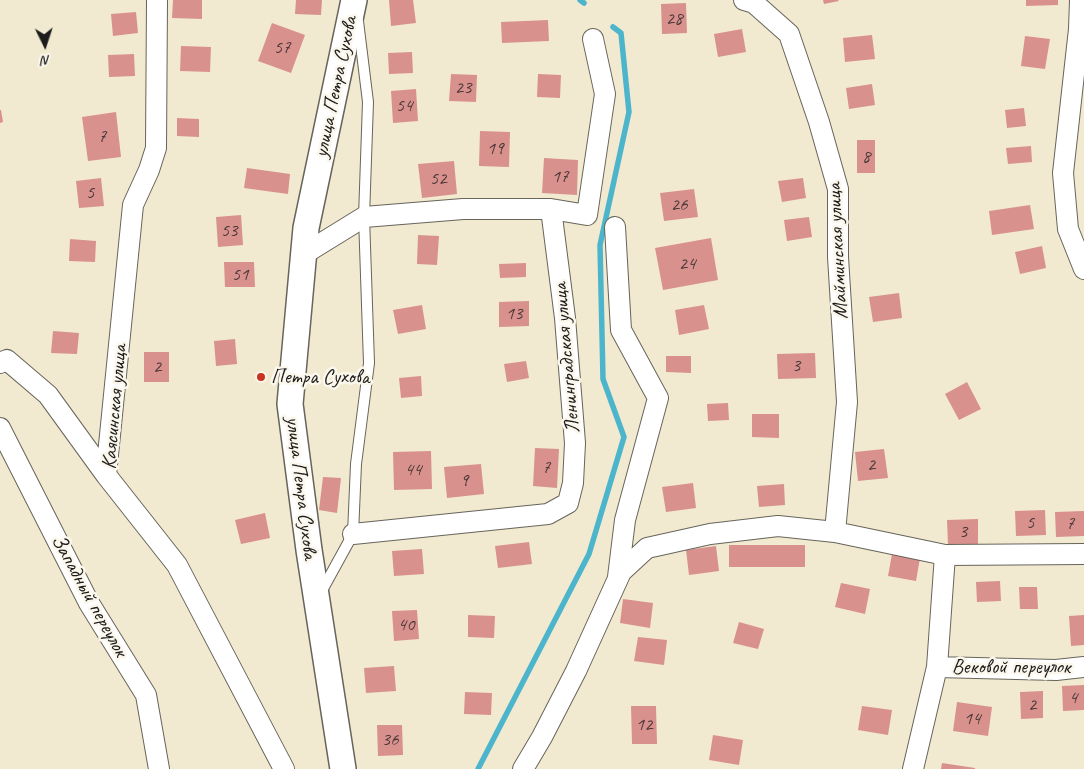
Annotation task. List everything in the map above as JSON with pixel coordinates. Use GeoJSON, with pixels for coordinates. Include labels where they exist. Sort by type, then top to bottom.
{"type":"FeatureCollection","features":[{"type":"Feature","properties":{"kind":"street","name":"Каясинская улица"},"geometry":{"type":"LineString","coordinates":[[157,0],[156,148],[149,170],[133,205],[106,475],[177,565],[284,769]]}},
{"type":"Feature","properties":{"kind":"street","name":"улица Петра Сухова"},"geometry":{"type":"LineString","coordinates":[[343,769],[316,602],[290,404],[306,228],[355,0]]}},
{"type":"Feature","properties":{"kind":"street","name":"Майминская улица"},"geometry":{"type":"LineString","coordinates":[[744,0],[754,3],[789,34],[819,122],[838,189],[838,257],[847,402],[836,532]]}},
{"type":"Feature","properties":{"kind":"street"},"geometry":{"type":"LineString","coordinates":[[1080,0],[1080,29],[1064,173],[1068,230],[1084,269]]}},
{"type":"Feature","properties":{"kind":"street"},"geometry":{"type":"LineString","coordinates":[[304,254],[364,217],[464,208],[551,208],[587,215],[605,94],[593,39]]}},
{"type":"Feature","properties":{"kind":"street","name":"Ленинградская улица"},"geometry":{"type":"LineString","coordinates":[[353,534],[548,514],[568,503],[573,482],[575,443],[565,318],[551,208]]}},
{"type":"Feature","properties":{"kind":"street"},"geometry":{"type":"LineString","coordinates":[[615,227],[621,330],[658,398],[625,520],[618,577]]}},
{"type":"Feature","properties":{"kind":"street"},"geometry":{"type":"LineString","coordinates":[[0,363],[7,360],[48,395],[106,475]]}},
{"type":"Feature","properties":{"kind":"street","name":"Западный переулок"},"geometry":{"type":"LineString","coordinates":[[0,428],[90,603],[146,695],[159,769]]}},
{"type":"Feature","properties":{"kind":"street"},"geometry":{"type":"LineString","coordinates":[[523,769],[576,671],[618,577],[647,548],[701,536],[778,526],[836,532],[945,555],[1084,554]]}},
{"type":"Feature","properties":{"kind":"street"},"geometry":{"type":"LineString","coordinates":[[913,769],[937,667],[945,555]]}},
{"type":"Feature","properties":{"kind":"street","name":"Вековой переулок"},"geometry":{"type":"LineString","coordinates":[[937,667],[1056,670],[1084,667]]}},
{"type":"Feature","properties":{"kind":"lane"},"geometry":{"type":"LineString","coordinates":[[316,602],[353,534],[356,464],[369,363],[364,217],[368,102],[355,0]]}},
{"type":"Feature","properties":{"kind":"building"},"geometry":{"type":"Polygon","coordinates":[[[173,0],[202,0],[202,19],[172,18],[173,0]]]}},
{"type":"Feature","properties":{"kind":"building"},"geometry":{"type":"Polygon","coordinates":[[[296,0],[322,0],[321,15],[295,14],[296,0]]]}},
{"type":"Feature","properties":{"kind":"building"},"geometry":{"type":"Polygon","coordinates":[[[389,0],[413,0],[416,23],[391,26],[389,0]]]}},
{"type":"Feature","properties":{"kind":"building"},"geometry":{"type":"Polygon","coordinates":[[[823,0],[838,0],[839,1],[824,4],[823,0]]]}},
{"type":"Feature","properties":{"kind":"building"},"geometry":{"type":"Polygon","coordinates":[[[1026,0],[1058,0],[1058,5],[1026,6],[1026,0]]]}},
{"type":"Feature","properties":{"kind":"building"},"geometry":{"type":"Polygon","coordinates":[[[686,3],[687,33],[662,34],[661,4],[686,3]]]}},
{"type":"Feature","properties":{"kind":"building"},"geometry":{"type":"Polygon","coordinates":[[[136,12],[138,33],[113,36],[111,14],[136,12]]]}},
{"type":"Feature","properties":{"kind":"building"},"geometry":{"type":"Polygon","coordinates":[[[548,20],[549,41],[502,43],[501,22],[548,20]]]}},
{"type":"Feature","properties":{"kind":"building"},"geometry":{"type":"Polygon","coordinates":[[[272,23],[305,35],[291,73],[258,61],[272,23]]]}},
{"type":"Feature","properties":{"kind":"building"},"geometry":{"type":"Polygon","coordinates":[[[742,29],[746,52],[718,57],[714,34],[742,29]]]}},
{"type":"Feature","properties":{"kind":"building"},"geometry":{"type":"Polygon","coordinates":[[[872,35],[875,59],[845,62],[843,38],[872,35]]]}},
{"type":"Feature","properties":{"kind":"building"},"geometry":{"type":"Polygon","coordinates":[[[1025,36],[1050,39],[1045,69],[1021,66],[1025,36]]]}},
{"type":"Feature","properties":{"kind":"building"},"geometry":{"type":"Polygon","coordinates":[[[181,46],[211,47],[210,72],[180,71],[181,46]]]}},
{"type":"Feature","properties":{"kind":"building"},"geometry":{"type":"Polygon","coordinates":[[[412,52],[413,73],[389,74],[388,53],[412,52]]]}},
{"type":"Feature","properties":{"kind":"building"},"geometry":{"type":"Polygon","coordinates":[[[134,54],[135,76],[109,77],[108,55],[134,54]]]}},
{"type":"Feature","properties":{"kind":"building"},"geometry":{"type":"Polygon","coordinates":[[[451,74],[477,75],[476,102],[449,101],[451,74]]]}},
{"type":"Feature","properties":{"kind":"building"},"geometry":{"type":"Polygon","coordinates":[[[538,74],[561,75],[560,98],[537,97],[538,74]]]}},
{"type":"Feature","properties":{"kind":"building"},"geometry":{"type":"Polygon","coordinates":[[[872,84],[875,105],[849,109],[846,88],[872,84]]]}},
{"type":"Feature","properties":{"kind":"building"},"geometry":{"type":"Polygon","coordinates":[[[416,89],[418,121],[393,123],[391,91],[416,89]]]}},
{"type":"Feature","properties":{"kind":"building"},"geometry":{"type":"Polygon","coordinates":[[[1024,108],[1026,126],[1007,128],[1005,110],[1024,108]]]}},
{"type":"Feature","properties":{"kind":"building"},"geometry":{"type":"Polygon","coordinates":[[[0,110],[3,122],[0,123],[0,110]]]}},
{"type":"Feature","properties":{"kind":"building"},"geometry":{"type":"Polygon","coordinates":[[[116,112],[121,157],[88,161],[82,117],[116,112]]]}},
{"type":"Feature","properties":{"kind":"building"},"geometry":{"type":"Polygon","coordinates":[[[177,118],[199,119],[199,137],[177,136],[177,118]]]}},
{"type":"Feature","properties":{"kind":"building"},"geometry":{"type":"Polygon","coordinates":[[[480,131],[510,132],[509,167],[479,166],[480,131]]]}},
{"type":"Feature","properties":{"kind":"building"},"geometry":{"type":"Polygon","coordinates":[[[857,140],[875,140],[875,173],[857,173],[857,140]]]}},
{"type":"Feature","properties":{"kind":"building"},"geometry":{"type":"Polygon","coordinates":[[[1031,146],[1032,162],[1008,164],[1006,148],[1031,146]]]}},
{"type":"Feature","properties":{"kind":"building"},"geometry":{"type":"Polygon","coordinates":[[[544,158],[578,160],[577,195],[542,193],[544,158]]]}},
{"type":"Feature","properties":{"kind":"building"},"geometry":{"type":"Polygon","coordinates":[[[454,161],[457,194],[422,198],[418,164],[454,161]]]}},
{"type":"Feature","properties":{"kind":"building"},"geometry":{"type":"Polygon","coordinates":[[[247,168],[290,174],[288,194],[244,188],[247,168]]]}},
{"type":"Feature","properties":{"kind":"building"},"geometry":{"type":"Polygon","coordinates":[[[101,178],[104,206],[79,208],[76,181],[101,178]]]}},
{"type":"Feature","properties":{"kind":"building"},"geometry":{"type":"Polygon","coordinates":[[[803,178],[806,198],[782,202],[778,181],[803,178]]]}},
{"type":"Feature","properties":{"kind":"building"},"geometry":{"type":"Polygon","coordinates":[[[694,189],[698,217],[664,221],[660,193],[694,189]]]}},
{"type":"Feature","properties":{"kind":"building"},"geometry":{"type":"Polygon","coordinates":[[[1030,205],[1034,229],[992,235],[989,211],[1030,205]]]}},
{"type":"Feature","properties":{"kind":"building"},"geometry":{"type":"Polygon","coordinates":[[[241,215],[243,245],[218,247],[216,217],[241,215]]]}},
{"type":"Feature","properties":{"kind":"building"},"geometry":{"type":"Polygon","coordinates":[[[809,217],[812,237],[787,241],[784,220],[809,217]]]}},
{"type":"Feature","properties":{"kind":"building"},"geometry":{"type":"Polygon","coordinates":[[[418,235],[439,236],[437,265],[417,264],[418,235]]]}},
{"type":"Feature","properties":{"kind":"building"},"geometry":{"type":"Polygon","coordinates":[[[711,238],[718,280],[663,290],[655,248],[711,238]]]}},
{"type":"Feature","properties":{"kind":"building"},"geometry":{"type":"Polygon","coordinates":[[[70,239],[96,241],[95,262],[69,261],[70,239]]]}},
{"type":"Feature","properties":{"kind":"building"},"geometry":{"type":"Polygon","coordinates":[[[1042,246],[1046,268],[1020,274],[1015,252],[1042,246]]]}},
{"type":"Feature","properties":{"kind":"building"},"geometry":{"type":"Polygon","coordinates":[[[224,262],[254,262],[255,287],[225,287],[224,262]]]}},
{"type":"Feature","properties":{"kind":"building"},"geometry":{"type":"Polygon","coordinates":[[[526,263],[526,277],[500,278],[499,264],[526,263]]]}},
{"type":"Feature","properties":{"kind":"building"},"geometry":{"type":"Polygon","coordinates":[[[899,293],[902,318],[873,322],[869,297],[899,293]]]}},
{"type":"Feature","properties":{"kind":"building"},"geometry":{"type":"Polygon","coordinates":[[[529,301],[529,326],[499,327],[499,302],[529,301]]]}},
{"type":"Feature","properties":{"kind":"building"},"geometry":{"type":"Polygon","coordinates":[[[422,305],[426,329],[398,334],[393,310],[422,305]]]}},
{"type":"Feature","properties":{"kind":"building"},"geometry":{"type":"Polygon","coordinates":[[[704,305],[709,329],[679,335],[675,310],[704,305]]]}},
{"type":"Feature","properties":{"kind":"building"},"geometry":{"type":"Polygon","coordinates":[[[53,331],[79,333],[77,354],[51,353],[53,331]]]}},
{"type":"Feature","properties":{"kind":"building"},"geometry":{"type":"Polygon","coordinates":[[[235,339],[237,364],[216,366],[214,341],[235,339]]]}},
{"type":"Feature","properties":{"kind":"building"},"geometry":{"type":"Polygon","coordinates":[[[144,352],[169,352],[169,382],[144,382],[144,352]]]}},
{"type":"Feature","properties":{"kind":"building"},"geometry":{"type":"Polygon","coordinates":[[[815,353],[816,378],[778,379],[777,354],[815,353]]]}},
{"type":"Feature","properties":{"kind":"building"},"geometry":{"type":"Polygon","coordinates":[[[666,356],[691,356],[691,373],[666,372],[666,356]]]}},
{"type":"Feature","properties":{"kind":"building"},"geometry":{"type":"Polygon","coordinates":[[[526,361],[529,378],[507,382],[504,364],[526,361]]]}},
{"type":"Feature","properties":{"kind":"building"},"geometry":{"type":"Polygon","coordinates":[[[421,376],[422,396],[401,398],[399,378],[421,376]]]}},
{"type":"Feature","properties":{"kind":"building"},"geometry":{"type":"Polygon","coordinates":[[[967,382],[981,409],[959,420],[945,394],[967,382]]]}},
{"type":"Feature","properties":{"kind":"building"},"geometry":{"type":"Polygon","coordinates":[[[728,403],[729,420],[708,421],[707,404],[728,403]]]}},
{"type":"Feature","properties":{"kind":"building"},"geometry":{"type":"Polygon","coordinates":[[[752,414],[779,414],[779,438],[752,437],[752,414]]]}},
{"type":"Feature","properties":{"kind":"building"},"geometry":{"type":"Polygon","coordinates":[[[535,448],[559,449],[557,488],[533,486],[535,448]]]}},
{"type":"Feature","properties":{"kind":"building"},"geometry":{"type":"Polygon","coordinates":[[[884,449],[888,478],[858,481],[855,452],[884,449]]]}},
{"type":"Feature","properties":{"kind":"building"},"geometry":{"type":"Polygon","coordinates":[[[431,451],[432,489],[394,490],[393,452],[431,451]]]}},
{"type":"Feature","properties":{"kind":"building"},"geometry":{"type":"Polygon","coordinates":[[[481,464],[484,494],[447,498],[444,467],[481,464]]]}},
{"type":"Feature","properties":{"kind":"building"},"geometry":{"type":"Polygon","coordinates":[[[323,477],[341,478],[337,513],[319,510],[323,477]]]}},
{"type":"Feature","properties":{"kind":"building"},"geometry":{"type":"Polygon","coordinates":[[[693,483],[696,508],[666,512],[662,487],[693,483]]]}},
{"type":"Feature","properties":{"kind":"building"},"geometry":{"type":"Polygon","coordinates":[[[784,484],[785,505],[759,507],[757,486],[784,484]]]}},
{"type":"Feature","properties":{"kind":"building"},"geometry":{"type":"Polygon","coordinates":[[[1045,510],[1046,535],[1016,536],[1015,511],[1045,510]]]}},
{"type":"Feature","properties":{"kind":"building"},"geometry":{"type":"Polygon","coordinates":[[[1084,511],[1084,536],[1056,537],[1055,512],[1084,511]]]}},
{"type":"Feature","properties":{"kind":"building"},"geometry":{"type":"Polygon","coordinates":[[[265,513],[270,538],[241,544],[235,520],[265,513]]]}},
{"type":"Feature","properties":{"kind":"building"},"geometry":{"type":"Polygon","coordinates":[[[978,519],[978,544],[948,545],[947,520],[978,519]]]}},
{"type":"Feature","properties":{"kind":"building"},"geometry":{"type":"Polygon","coordinates":[[[529,542],[532,564],[498,568],[495,546],[529,542]]]}},
{"type":"Feature","properties":{"kind":"building"},"geometry":{"type":"Polygon","coordinates":[[[729,545],[805,545],[805,567],[729,567],[729,545]]]}},
{"type":"Feature","properties":{"kind":"building"},"geometry":{"type":"Polygon","coordinates":[[[716,546],[719,571],[689,575],[686,550],[716,546]]]}},
{"type":"Feature","properties":{"kind":"building"},"geometry":{"type":"Polygon","coordinates":[[[422,549],[424,574],[394,576],[392,551],[422,549]]]}},
{"type":"Feature","properties":{"kind":"building"},"geometry":{"type":"Polygon","coordinates":[[[892,554],[920,558],[916,581],[888,576],[892,554]]]}},
{"type":"Feature","properties":{"kind":"building"},"geometry":{"type":"Polygon","coordinates":[[[1000,581],[1001,601],[977,602],[976,582],[1000,581]]]}},
{"type":"Feature","properties":{"kind":"building"},"geometry":{"type":"Polygon","coordinates":[[[841,583],[870,589],[865,614],[835,607],[841,583]]]}},
{"type":"Feature","properties":{"kind":"building"},"geometry":{"type":"Polygon","coordinates":[[[1019,587],[1037,587],[1038,609],[1020,609],[1019,587]]]}},
{"type":"Feature","properties":{"kind":"building"},"geometry":{"type":"Polygon","coordinates":[[[623,599],[653,603],[650,628],[620,623],[623,599]]]}},
{"type":"Feature","properties":{"kind":"building"},"geometry":{"type":"Polygon","coordinates":[[[417,610],[419,639],[394,641],[392,611],[417,610]]]}},
{"type":"Feature","properties":{"kind":"building"},"geometry":{"type":"Polygon","coordinates":[[[468,615],[495,616],[494,638],[468,637],[468,615]]]}},
{"type":"Feature","properties":{"kind":"building"},"geometry":{"type":"Polygon","coordinates":[[[1084,615],[1084,645],[1071,646],[1069,616],[1084,615]]]}},
{"type":"Feature","properties":{"kind":"building"},"geometry":{"type":"Polygon","coordinates":[[[739,622],[764,629],[758,649],[733,643],[739,622]]]}},
{"type":"Feature","properties":{"kind":"building"},"geometry":{"type":"Polygon","coordinates":[[[638,637],[667,640],[664,665],[634,661],[638,637]]]}},
{"type":"Feature","properties":{"kind":"building"},"geometry":{"type":"Polygon","coordinates":[[[394,666],[396,691],[366,693],[364,668],[394,666]]]}},
{"type":"Feature","properties":{"kind":"building"},"geometry":{"type":"Polygon","coordinates":[[[1084,685],[1084,710],[1063,711],[1062,686],[1084,685]]]}},
{"type":"Feature","properties":{"kind":"building"},"geometry":{"type":"Polygon","coordinates":[[[1043,691],[1043,718],[1021,719],[1020,692],[1043,691]]]}},
{"type":"Feature","properties":{"kind":"building"},"geometry":{"type":"Polygon","coordinates":[[[465,692],[492,693],[491,715],[464,714],[465,692]]]}},
{"type":"Feature","properties":{"kind":"building"},"geometry":{"type":"Polygon","coordinates":[[[957,702],[992,707],[988,736],[953,731],[957,702]]]}},
{"type":"Feature","properties":{"kind":"building"},"geometry":{"type":"Polygon","coordinates":[[[631,706],[656,706],[657,744],[632,744],[631,706]]]}},
{"type":"Feature","properties":{"kind":"building"},"geometry":{"type":"Polygon","coordinates":[[[862,706],[892,710],[888,735],[858,730],[862,706]]]}},
{"type":"Feature","properties":{"kind":"building"},"geometry":{"type":"Polygon","coordinates":[[[377,725],[402,725],[403,755],[378,756],[377,725]]]}},
{"type":"Feature","properties":{"kind":"building"},"geometry":{"type":"Polygon","coordinates":[[[713,735],[743,740],[739,765],[709,760],[713,735]]]}},
{"type":"Feature","properties":{"kind":"building"},"geometry":{"type":"Polygon","coordinates":[[[942,763],[975,768],[975,769],[941,769],[942,763]]]}},
{"type":"Feature","properties":{"kind":"waterway"},"geometry":{"type":"LineString","coordinates":[[580,0],[584,3]]}},
{"type":"Feature","properties":{"kind":"waterway"},"geometry":{"type":"LineString","coordinates":[[478,769],[589,554],[624,437],[603,379],[600,245],[629,112],[621,33],[613,27]]}},
{"type":"Feature","properties":{"kind":"place","name":"Петра Сухова"},"geometry":{"type":"Point","coordinates":[261,377]}}]}
